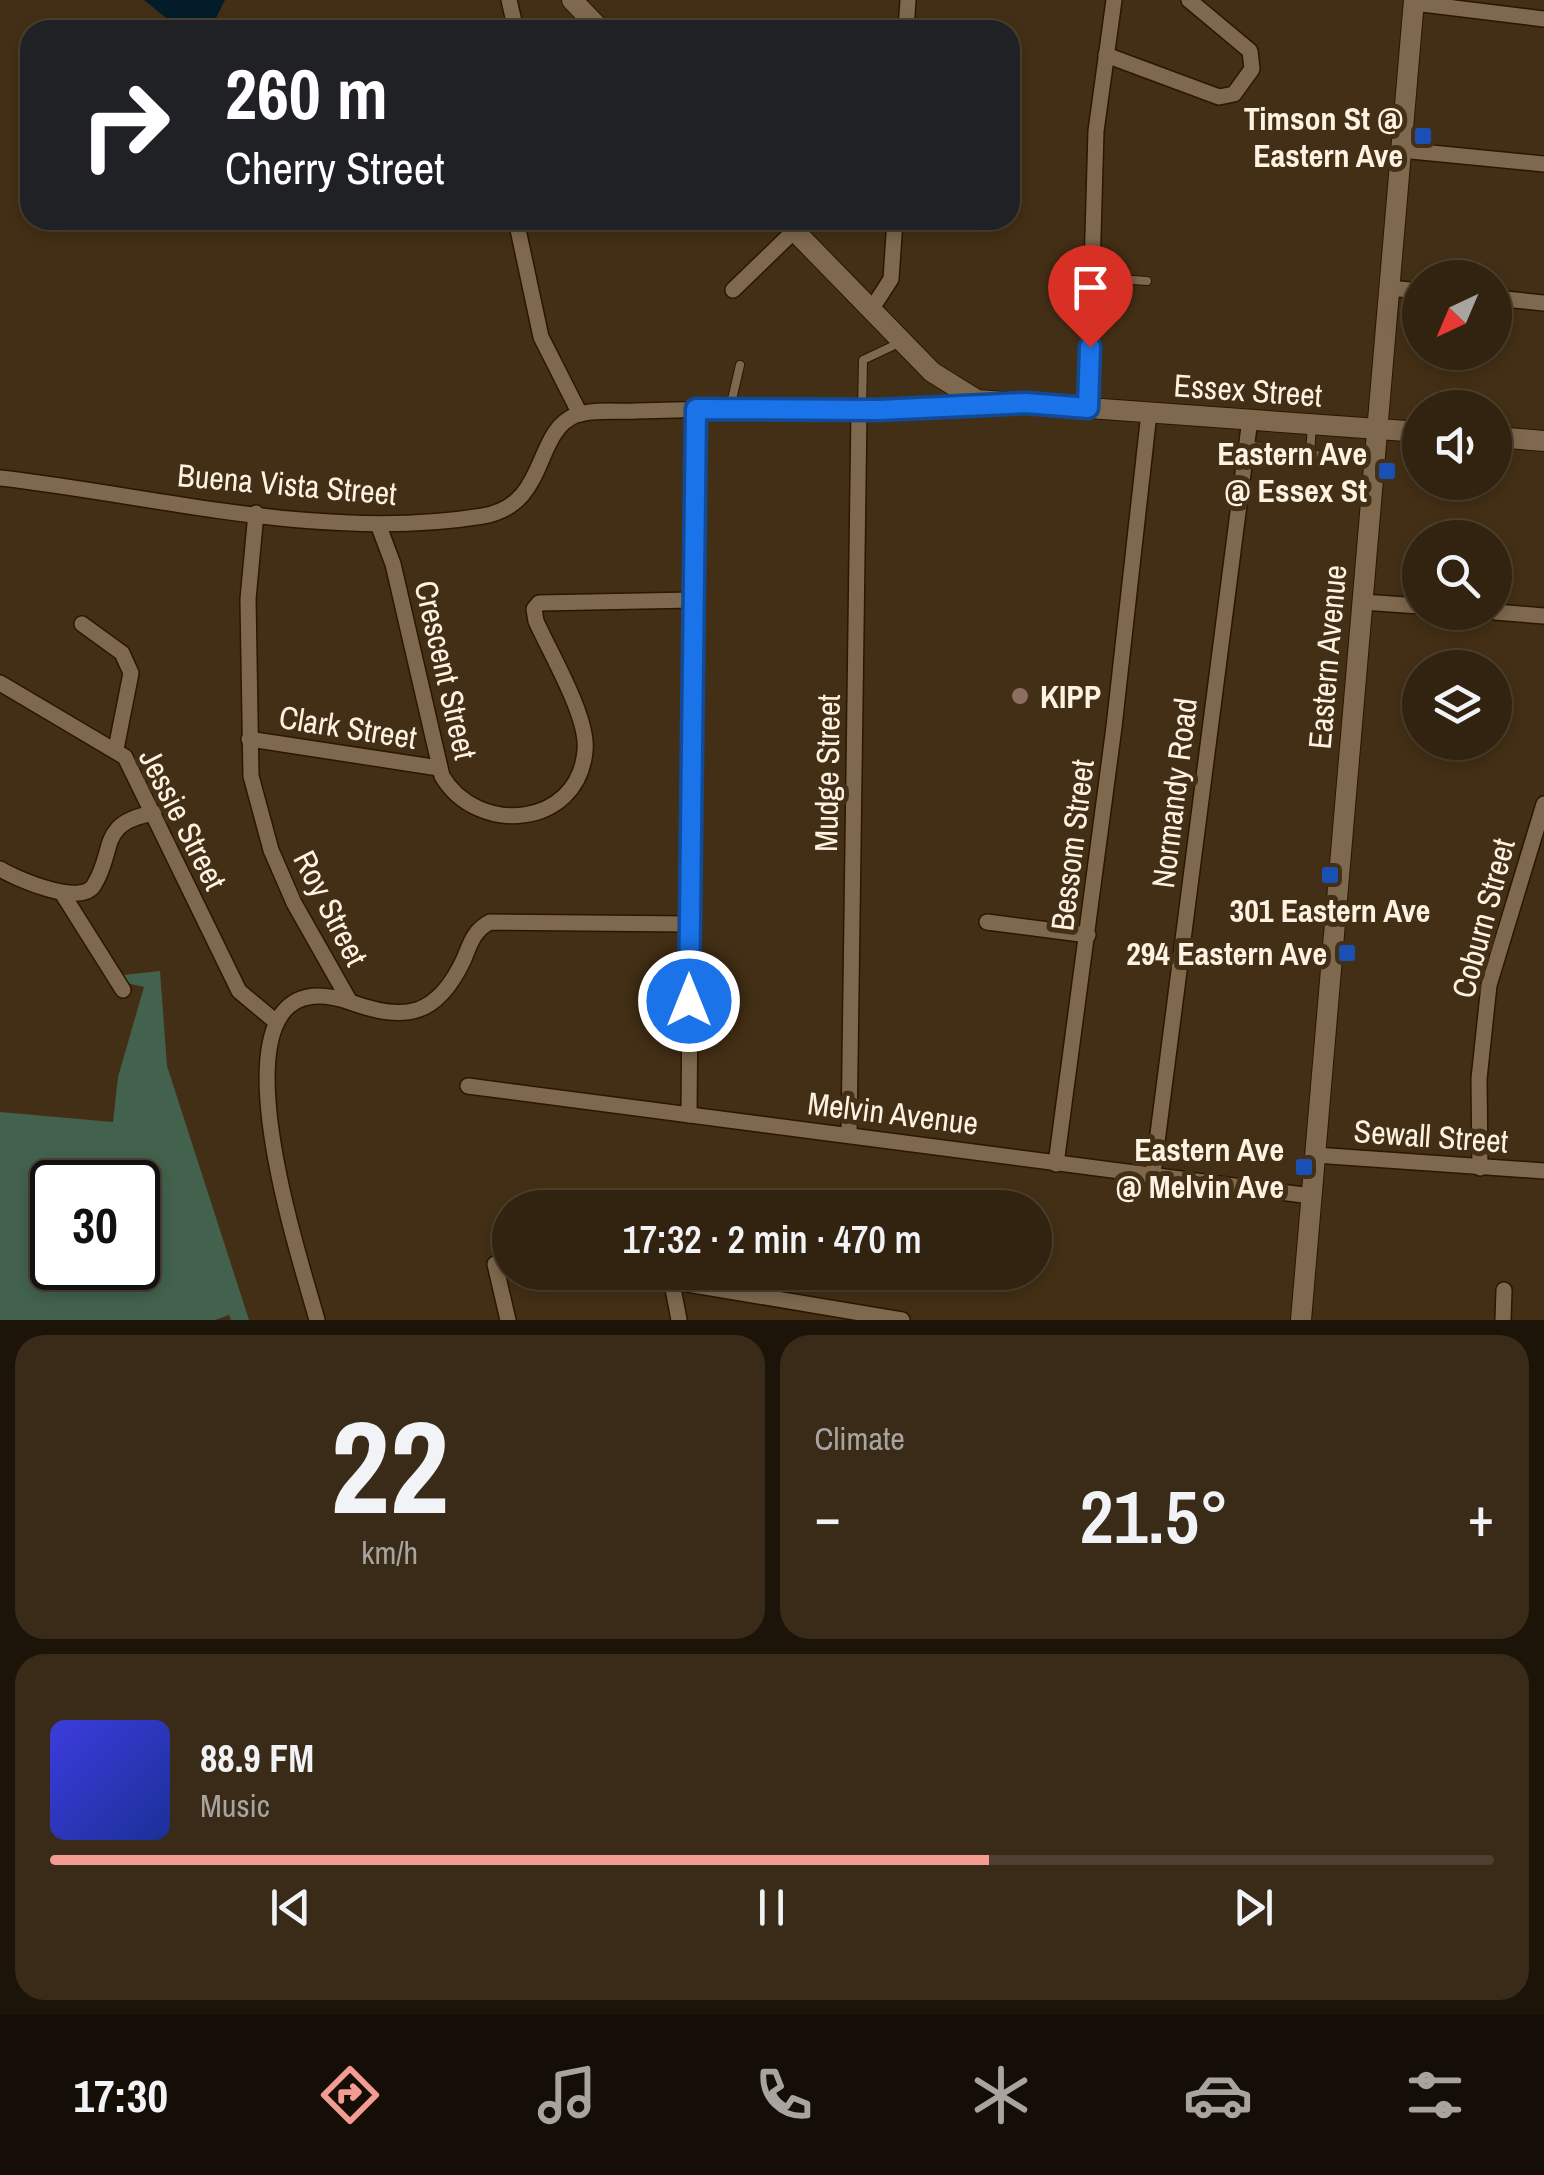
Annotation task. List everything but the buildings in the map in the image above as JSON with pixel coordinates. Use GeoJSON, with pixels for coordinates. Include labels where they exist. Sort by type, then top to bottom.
{"type":"FeatureCollection","features":[{"type":"Feature","properties":{"kind":"main road"},"geometry":{"type":"LineString","coordinates":[[572,0],[591,20]]}},
{"type":"Feature","properties":{"kind":"main road","name":"Eastern Avenue"},"geometry":{"type":"LineString","coordinates":[[1301,1320],[1414,1]]}},
{"type":"Feature","properties":{"kind":"main road","name":"Essex Street"},"geometry":{"type":"LineString","coordinates":[[794,230],[901,342],[963,394],[1004,404],[1402,431]]}},
{"type":"Feature","properties":{"kind":"main road"},"geometry":{"type":"LineString","coordinates":[[1512,439],[1544,441]]}},
{"type":"Feature","properties":{"kind":"street"},"geometry":{"type":"LineString","coordinates":[[1088,408],[1096,132],[1114,0]]}},
{"type":"Feature","properties":{"kind":"street"},"geometry":{"type":"LineString","coordinates":[[1106,55],[1219,97],[1234,94],[1252,69],[1250,51],[1189,0]]}},
{"type":"Feature","properties":{"kind":"street"},"geometry":{"type":"LineString","coordinates":[[1414,1],[1544,19]]}},
{"type":"Feature","properties":{"kind":"street"},"geometry":{"type":"LineString","coordinates":[[1401,150],[1544,164]]}},
{"type":"Feature","properties":{"kind":"street"},"geometry":{"type":"LineString","coordinates":[[518,230],[541,337],[580,414],[730,408],[861,411],[1004,404]]}},
{"type":"Feature","properties":{"kind":"street"},"geometry":{"type":"LineString","coordinates":[[733,290],[785,230]]}},
{"type":"Feature","properties":{"kind":"street"},"geometry":{"type":"LineString","coordinates":[[872,310],[891,279],[895,230]]}},
{"type":"Feature","properties":{"kind":"street"},"geometry":{"type":"LineString","coordinates":[[1389,288],[1402,289]]}},
{"type":"Feature","properties":{"kind":"street"},"geometry":{"type":"LineString","coordinates":[[1512,300],[1544,303]]}},
{"type":"Feature","properties":{"kind":"street"},"geometry":{"type":"LineString","coordinates":[[689,1115],[696,409]]}},
{"type":"Feature","properties":{"kind":"street","name":"Mudge Street"},"geometry":{"type":"LineString","coordinates":[[850,1135],[861,411]]}},
{"type":"Feature","properties":{"kind":"street","name":"Bessom Street"},"geometry":{"type":"LineString","coordinates":[[1056,1164],[1088,935],[1150,413]]}},
{"type":"Feature","properties":{"kind":"street","name":"Buena Vista Street"},"geometry":{"type":"LineString","coordinates":[[0,478],[256,513],[378,524],[478,517],[511,507],[522,497],[563,423],[580,414]]}},
{"type":"Feature","properties":{"kind":"street","name":"Normandy Road"},"geometry":{"type":"LineString","coordinates":[[1153,1173],[1250,420]]}},
{"type":"Feature","properties":{"kind":"street","name":"Roy Street"},"geometry":{"type":"LineString","coordinates":[[256,513],[248,599],[251,776],[271,850],[318,951],[350,1002],[391,1015],[427,1006],[447,990],[474,936],[490,922],[689,924]]}},
{"type":"Feature","properties":{"kind":"street","name":"Crescent Street"},"geometry":{"type":"LineString","coordinates":[[378,524],[393,564],[439,768],[448,788],[463,802],[524,817],[560,803],[577,780],[586,752],[583,730],[534,609],[539,603],[693,600]]}},
{"type":"Feature","properties":{"kind":"street"},"geometry":{"type":"LineString","coordinates":[[1362,602],[1402,605]]}},
{"type":"Feature","properties":{"kind":"street"},"geometry":{"type":"LineString","coordinates":[[1512,613],[1544,616]]}},
{"type":"Feature","properties":{"kind":"street"},"geometry":{"type":"LineString","coordinates":[[82,624],[128,661],[132,673],[116,749]]}},
{"type":"Feature","properties":{"kind":"street","name":"Jessie Street"},"geometry":{"type":"LineString","coordinates":[[0,683],[116,749],[132,767],[239,991],[275,1021]]}},
{"type":"Feature","properties":{"kind":"street","name":"Clark Street"},"geometry":{"type":"LineString","coordinates":[[248,739],[439,768]]}},
{"type":"Feature","properties":{"kind":"street","name":"Coburn Street"},"geometry":{"type":"LineString","coordinates":[[1480,1168],[1480,1080],[1489,985],[1544,804]]}},
{"type":"Feature","properties":{"kind":"street"},"geometry":{"type":"LineString","coordinates":[[0,869],[62,893],[86,892],[94,886],[116,831],[137,816],[154,814]]}},
{"type":"Feature","properties":{"kind":"street"},"geometry":{"type":"LineString","coordinates":[[62,893],[123,990]]}},
{"type":"Feature","properties":{"kind":"street"},"geometry":{"type":"LineString","coordinates":[[986,922],[1088,935]]}},
{"type":"Feature","properties":{"kind":"street"},"geometry":{"type":"LineString","coordinates":[[318,1320],[273,1157],[268,1058],[275,1021],[291,1004],[326,997],[350,1002]]}},
{"type":"Feature","properties":{"kind":"street","name":"Melvin Avenue"},"geometry":{"type":"LineString","coordinates":[[468,1086],[1311,1196]]}},
{"type":"Feature","properties":{"kind":"street","name":"Sewall Street"},"geometry":{"type":"LineString","coordinates":[[1315,1155],[1544,1171]]}},
{"type":"Feature","properties":{"kind":"street"},"geometry":{"type":"LineString","coordinates":[[501,1290],[508,1320]]}},
{"type":"Feature","properties":{"kind":"street"},"geometry":{"type":"LineString","coordinates":[[673,1290],[679,1320]]}},
{"type":"Feature","properties":{"kind":"street"},"geometry":{"type":"LineString","coordinates":[[710,1290],[902,1320]]}},
{"type":"Feature","properties":{"kind":"street"},"geometry":{"type":"LineString","coordinates":[[1503,1320],[1504,1290]]}},
{"type":"Feature","properties":{"kind":"lane"},"geometry":{"type":"LineString","coordinates":[[1092,277],[1147,281]]}},
{"type":"Feature","properties":{"kind":"lane"},"geometry":{"type":"LineString","coordinates":[[861,411],[863,360],[901,342]]}},
{"type":"Feature","properties":{"kind":"lane"},"geometry":{"type":"LineString","coordinates":[[730,408],[740,364]]}},
{"type":"Feature","properties":{"kind":"lane"},"geometry":{"type":"LineString","coordinates":[[1274,421],[1274,449]]}},
{"type":"Feature","properties":{"kind":"lane"},"geometry":{"type":"LineString","coordinates":[[1310,454],[1312,424]]}},
{"type":"Feature","properties":{"kind":"lane"},"geometry":{"type":"LineString","coordinates":[[1246,445],[1374,462]]}},
{"type":"Feature","properties":{"kind":"green space"},"geometry":{"type":"Polygon","coordinates":[[[160,971],[167,1066],[249,1320],[231,1320],[229,1315],[215,1320],[0,1320],[0,1112],[113,1122],[118,1077],[144,987],[127,983],[124,975],[160,971]]]}},
{"type":"Feature","properties":{"kind":"water"},"geometry":{"type":"Polygon","coordinates":[[[144,0],[225,0],[215,20],[169,20],[144,0]]]}},
{"type":"Feature","properties":{"kind":"place","name":"Timson St @ Eastern Ave"},"geometry":{"type":"Point","coordinates":[1423,136]}},
{"type":"Feature","properties":{"kind":"place","name":"Eastern Ave @ Essex St"},"geometry":{"type":"Point","coordinates":[1387,471]}},
{"type":"Feature","properties":{"kind":"place","name":"KIPP"},"geometry":{"type":"Point","coordinates":[1020,696]}},
{"type":"Feature","properties":{"kind":"place","name":"301 Eastern Ave"},"geometry":{"type":"Point","coordinates":[1330,875]}},
{"type":"Feature","properties":{"kind":"place","name":"294 Eastern Ave"},"geometry":{"type":"Point","coordinates":[1347,953]}},
{"type":"Feature","properties":{"kind":"place","name":"Eastern Ave @ Melvin Ave"},"geometry":{"type":"Point","coordinates":[1304,1167]}},
{"type":"Feature","properties":{"kind":"route"},"geometry":{"type":"LineString","coordinates":[[689,1001],[696,409],[835,411],[1026,403],[1088,408],[1090,347]]}}]}
